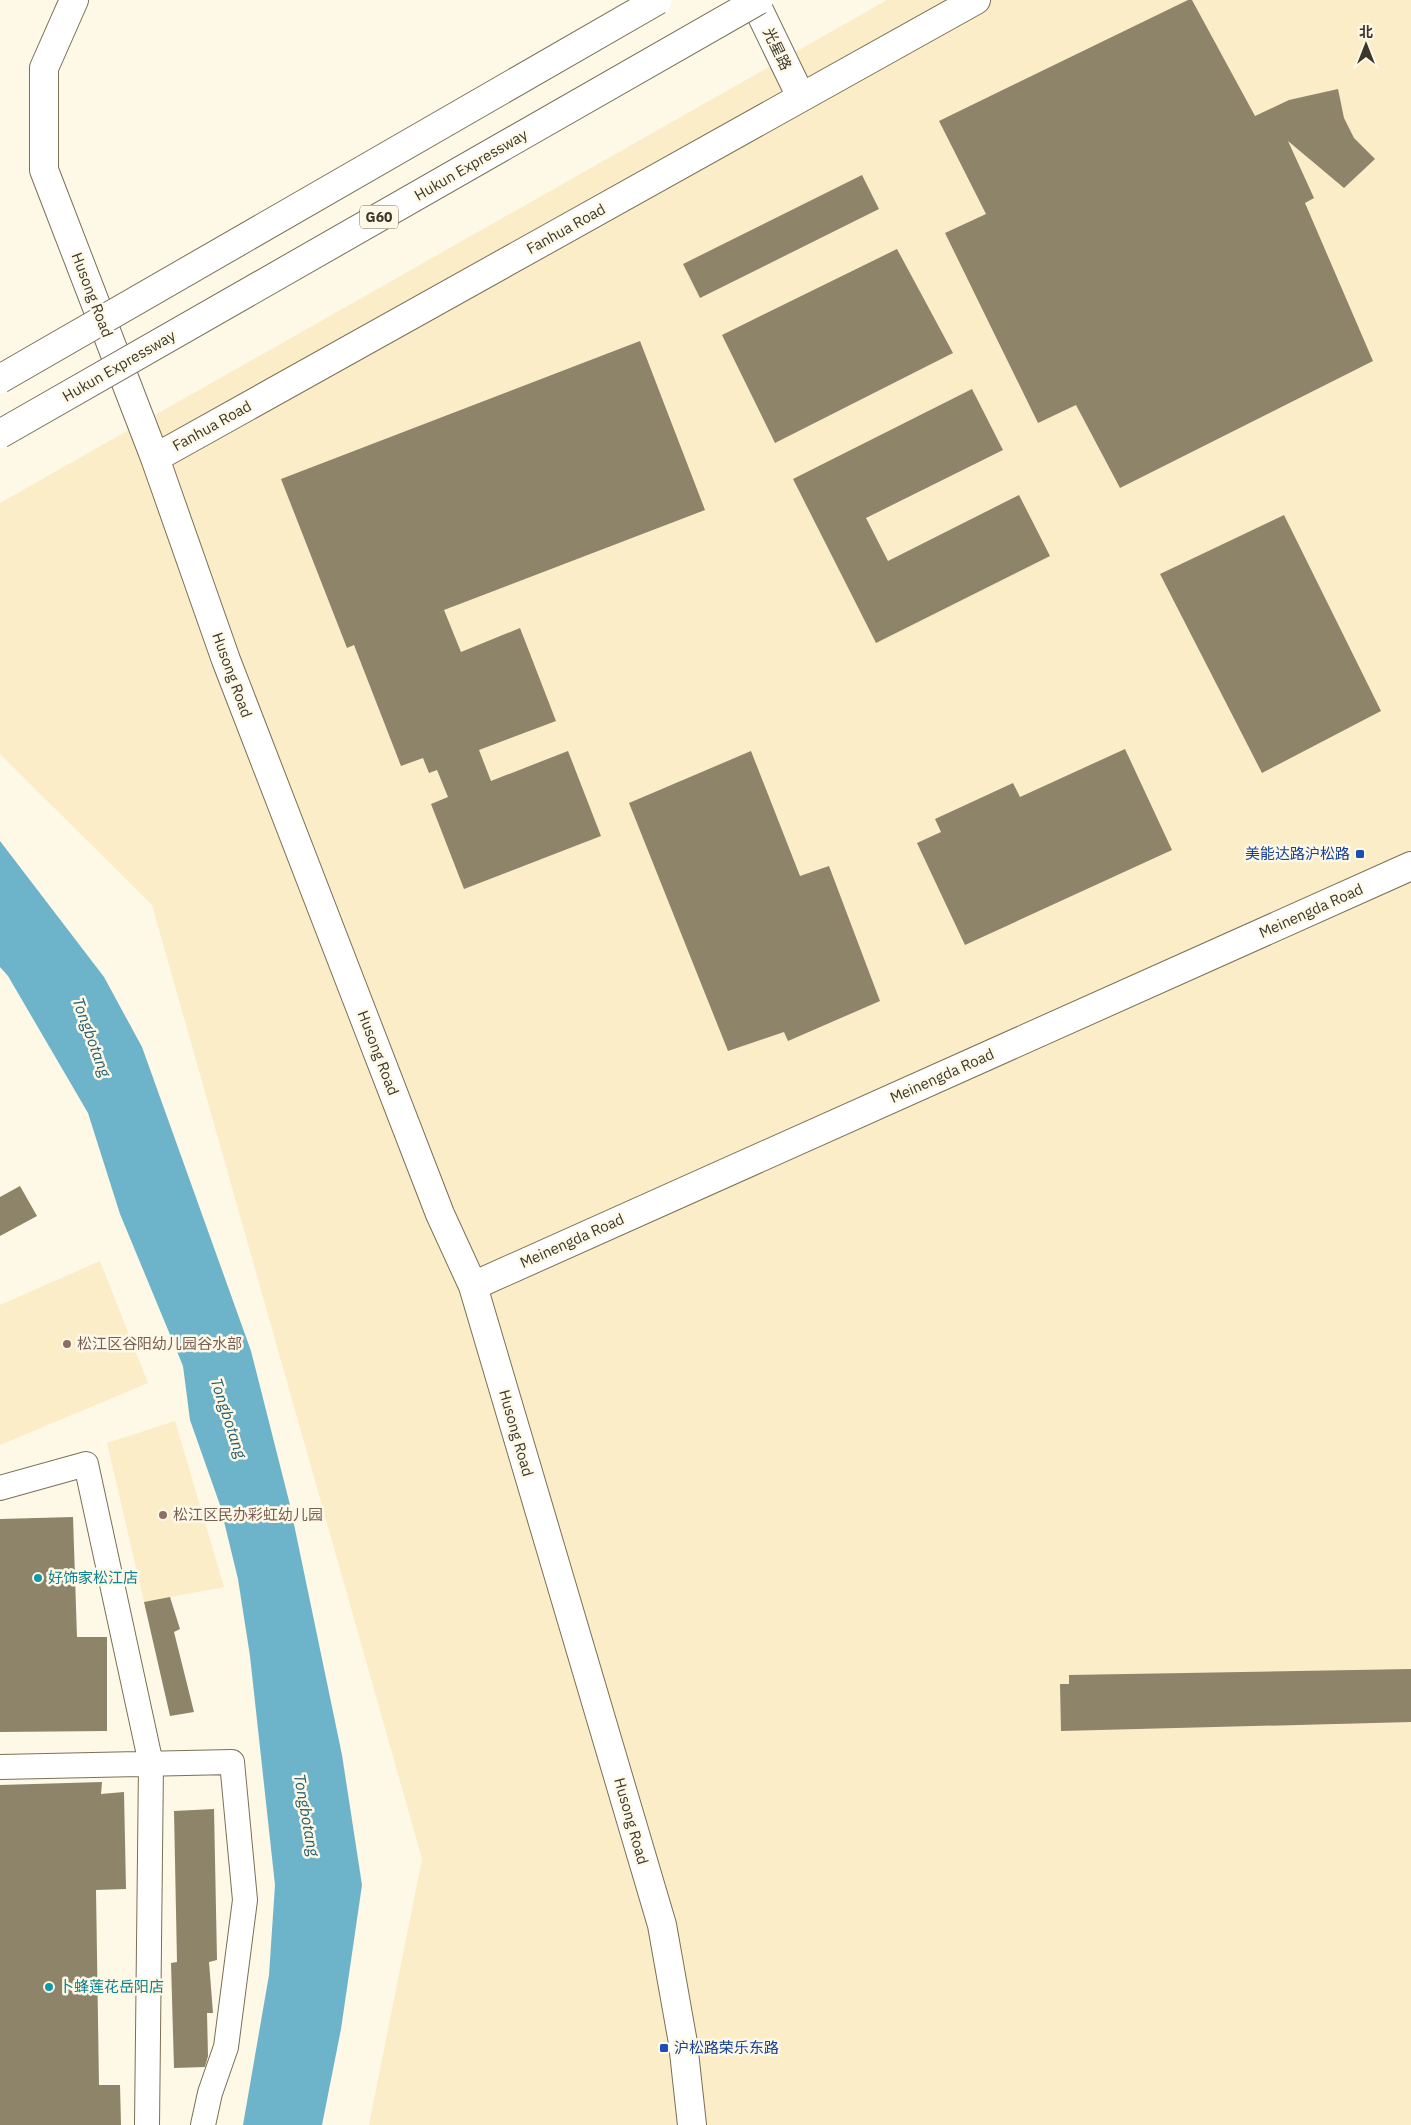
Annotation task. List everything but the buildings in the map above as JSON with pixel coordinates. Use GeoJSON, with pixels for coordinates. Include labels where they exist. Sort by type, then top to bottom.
{"type":"FeatureCollection","features":[{"type":"Feature","properties":{"kind":"main road","name":"Husong Road"},"geometry":{"type":"LineString","coordinates":[[74,0],[44,68],[44,170],[155,458],[226,660],[440,1214],[473,1286],[662,1925],[683,2043],[692,2125]]}},
{"type":"Feature","properties":{"kind":"main road"},"geometry":{"type":"LineString","coordinates":[[0,378],[658,0]]}},
{"type":"Feature","properties":{"kind":"main road","name":"光星路"},"geometry":{"type":"LineString","coordinates":[[754,0],[801,97]]}},
{"type":"Feature","properties":{"kind":"main road","name":"Hukun Expressway"},"geometry":{"type":"LineString","coordinates":[[0,434],[759,0]]}},
{"type":"Feature","properties":{"kind":"main road","name":"Fanhua Road"},"geometry":{"type":"LineString","coordinates":[[155,458],[976,0]]}},
{"type":"Feature","properties":{"kind":"main road","name":"Meinengda Road"},"geometry":{"type":"LineString","coordinates":[[473,1286],[1411,866]]}},
{"type":"Feature","properties":{"kind":"street"},"geometry":{"type":"LineString","coordinates":[[0,1488],[86,1464],[151,1764],[147,2125]]}},
{"type":"Feature","properties":{"kind":"street"},"geometry":{"type":"LineString","coordinates":[[0,1768],[232,1762],[245,1900],[226,2048],[210,2093],[204,2125]]}},
{"type":"Feature","properties":{"kind":"shaded area"},"geometry":{"type":"Polygon","coordinates":[[[887,0],[1411,0],[1411,2125],[369,2125],[422,1859],[152,905],[0,754],[0,503],[887,0]]]}},
{"type":"Feature","properties":{"kind":"shaded area","name":"松江区谷阳幼儿园谷水部"},"geometry":{"type":"Polygon","coordinates":[[[100,1261],[148,1383],[0,1445],[0,1305],[100,1261]]]}},
{"type":"Feature","properties":{"kind":"shaded area","name":"松江区民办彩虹幼儿园"},"geometry":{"type":"Polygon","coordinates":[[[175,1421],[224,1587],[144,1602],[107,1443],[175,1421]]]}},
{"type":"Feature","properties":{"kind":"water","name":"Tongbotang"},"geometry":{"type":"Polygon","coordinates":[[[0,841],[104,977],[142,1047],[251,1351],[290,1505],[342,1755],[362,1885],[341,2029],[322,2125],[243,2125],[269,1975],[275,1885],[250,1656],[238,1579],[220,1505],[190,1420],[183,1366],[120,1214],[88,1113],[8,976],[0,967],[0,841]]]}},
{"type":"Feature","properties":{"kind":"place","name":"美能达路沪松路"},"geometry":{"type":"Point","coordinates":[1360,854]}},
{"type":"Feature","properties":{"kind":"place","name":"松江区谷阳幼儿园谷水部"},"geometry":{"type":"Point","coordinates":[67,1344]}},
{"type":"Feature","properties":{"kind":"place","name":"松江区民办彩虹幼儿园"},"geometry":{"type":"Point","coordinates":[163,1515]}},
{"type":"Feature","properties":{"kind":"place","name":"好饰家松江店"},"geometry":{"type":"Point","coordinates":[38,1578]}},
{"type":"Feature","properties":{"kind":"place","name":"卜蜂莲花岳阳店"},"geometry":{"type":"Point","coordinates":[49,1987]}},
{"type":"Feature","properties":{"kind":"place","name":"沪松路荣乐东路"},"geometry":{"type":"Point","coordinates":[664,2048]}}]}
